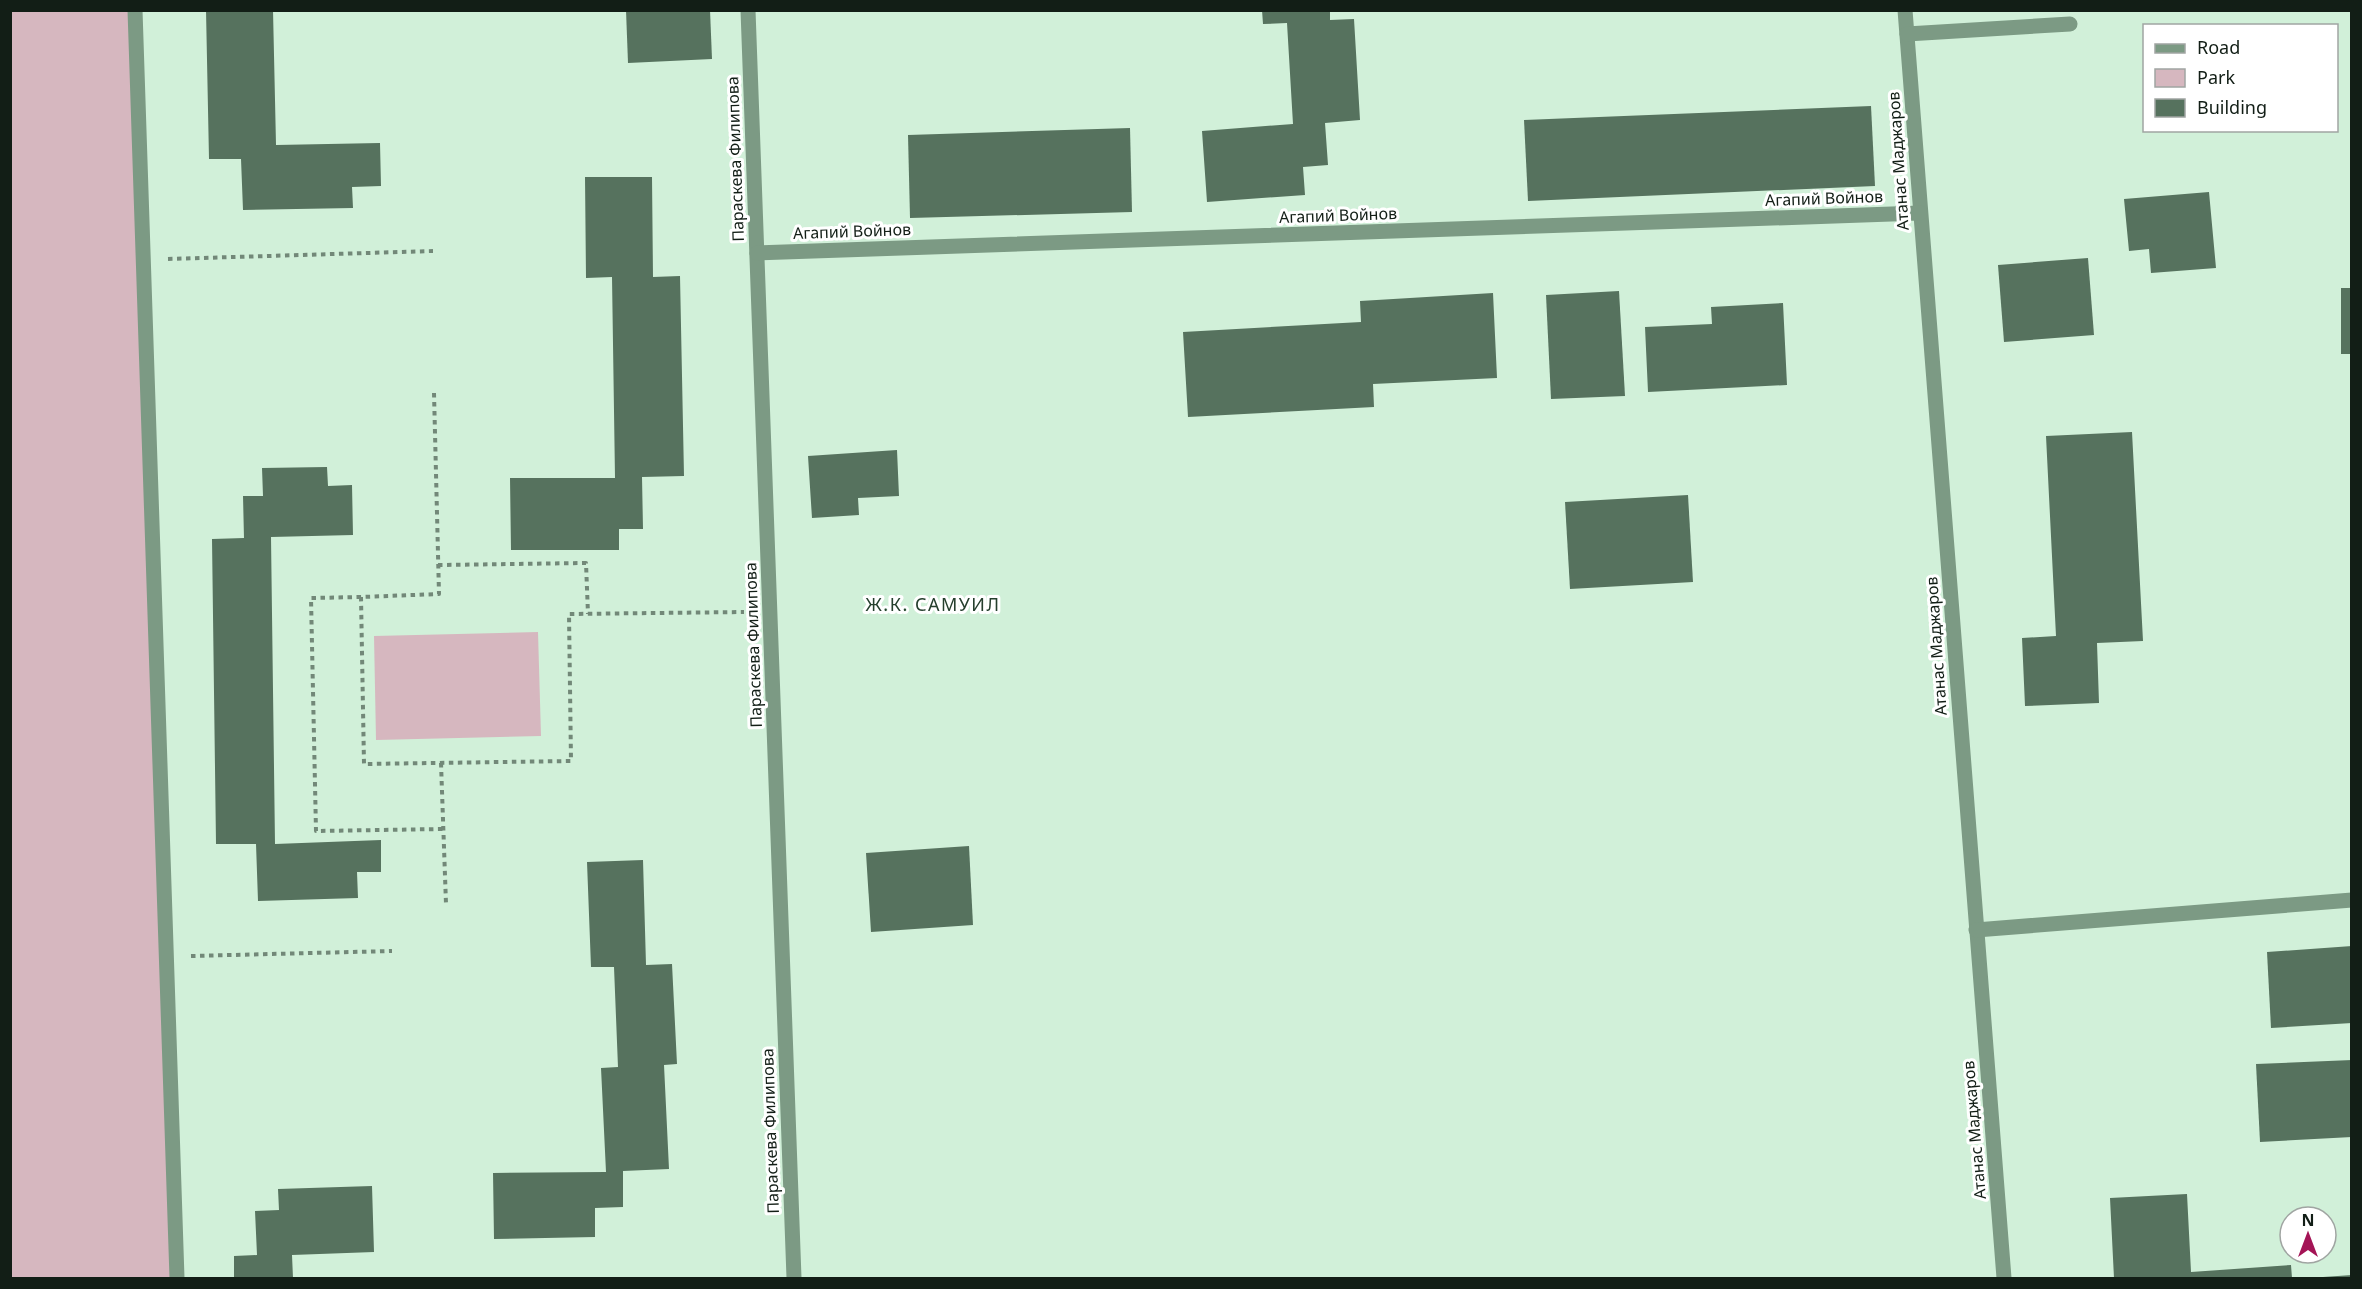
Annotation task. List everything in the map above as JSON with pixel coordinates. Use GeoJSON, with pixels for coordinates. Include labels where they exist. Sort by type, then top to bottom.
{"type":"FeatureCollection","features":[{"type":"Feature","properties":{"kind":"street"},"geometry":{"type":"LineString","coordinates":[[135,10],[177,1278]]}},
{"type":"Feature","properties":{"kind":"street","name":"Параскева Филипова"},"geometry":{"type":"LineString","coordinates":[[748,10],[794,1278]]}},
{"type":"Feature","properties":{"kind":"street","name":"Атанас Маджаров"},"geometry":{"type":"LineString","coordinates":[[1905,10],[2004,1278]]}},
{"type":"Feature","properties":{"kind":"street"},"geometry":{"type":"LineString","coordinates":[[1906,34],[2070,24]]}},
{"type":"Feature","properties":{"kind":"street","name":"Агапий Войнов"},"geometry":{"type":"LineString","coordinates":[[757,252],[1920,213]]}},
{"type":"Feature","properties":{"kind":"street"},"geometry":{"type":"LineString","coordinates":[[1976,930],[2352,900]]}},
{"type":"Feature","properties":{"kind":"path"},"geometry":{"type":"LineString","coordinates":[[144,260],[433,251]]}},
{"type":"Feature","properties":{"kind":"path"},"geometry":{"type":"LineString","coordinates":[[434,393],[439,594],[311,598],[316,831],[444,829]]}},
{"type":"Feature","properties":{"kind":"path"},"geometry":{"type":"LineString","coordinates":[[438,565],[586,563],[588,614]]}},
{"type":"Feature","properties":{"kind":"path"},"geometry":{"type":"LineString","coordinates":[[361,597],[364,764],[571,761],[569,614],[770,611]]}},
{"type":"Feature","properties":{"kind":"path"},"geometry":{"type":"LineString","coordinates":[[441,763],[446,904]]}},
{"type":"Feature","properties":{"kind":"path"},"geometry":{"type":"LineString","coordinates":[[167,956],[392,951]]}},
{"type":"Feature","properties":{"kind":"green space"},"geometry":{"type":"Polygon","coordinates":[[[10,11],[135,11],[177,1278],[11,1278],[10,11]]]}},
{"type":"Feature","properties":{"kind":"green space"},"geometry":{"type":"Polygon","coordinates":[[[538,632],[541,736],[376,740],[374,636],[538,632]]]}},
{"type":"Feature","properties":{"kind":"building"},"geometry":{"type":"Polygon","coordinates":[[[206,10],[273,10],[276,145],[380,143],[381,186],[352,187],[353,208],[243,210],[241,159],[209,159],[206,10]]]}},
{"type":"Feature","properties":{"kind":"building"},"geometry":{"type":"Polygon","coordinates":[[[626,10],[710,10],[712,59],[628,63],[626,10]]]}},
{"type":"Feature","properties":{"kind":"building"},"geometry":{"type":"Polygon","coordinates":[[[1262,10],[1330,10],[1330,20],[1354,19],[1360,120],[1325,123],[1328,165],[1303,167],[1305,195],[1207,202],[1202,131],[1293,124],[1287,23],[1263,24],[1262,10]]]}},
{"type":"Feature","properties":{"kind":"building"},"geometry":{"type":"Polygon","coordinates":[[[1871,106],[1875,186],[1528,201],[1524,120],[1871,106]]]}},
{"type":"Feature","properties":{"kind":"building"},"geometry":{"type":"Polygon","coordinates":[[[1130,128],[1132,212],[910,218],[908,135],[1130,128]]]}},
{"type":"Feature","properties":{"kind":"building"},"geometry":{"type":"Polygon","coordinates":[[[585,177],[652,177],[653,277],[680,276],[684,476],[642,477],[643,529],[619,529],[619,550],[511,550],[510,478],[615,478],[612,277],[586,278],[585,177]]]}},
{"type":"Feature","properties":{"kind":"building"},"geometry":{"type":"Polygon","coordinates":[[[2209,192],[2216,268],[2151,273],[2149,249],[2129,251],[2124,199],[2209,192]]]}},
{"type":"Feature","properties":{"kind":"building"},"geometry":{"type":"Polygon","coordinates":[[[2088,258],[2094,335],[2004,342],[1998,265],[2088,258]]]}},
{"type":"Feature","properties":{"kind":"building"},"geometry":{"type":"Polygon","coordinates":[[[2341,288],[2352,288],[2352,354],[2341,354],[2341,288]]]}},
{"type":"Feature","properties":{"kind":"building"},"geometry":{"type":"Polygon","coordinates":[[[1619,291],[1625,396],[1551,399],[1546,295],[1619,291]]]}},
{"type":"Feature","properties":{"kind":"building"},"geometry":{"type":"Polygon","coordinates":[[[1493,293],[1497,378],[1373,384],[1374,407],[1188,417],[1183,332],[1361,322],[1360,301],[1493,293]]]}},
{"type":"Feature","properties":{"kind":"building"},"geometry":{"type":"Polygon","coordinates":[[[1783,303],[1787,385],[1648,392],[1645,327],[1712,324],[1711,307],[1783,303]]]}},
{"type":"Feature","properties":{"kind":"building"},"geometry":{"type":"Polygon","coordinates":[[[2132,432],[2143,641],[2097,643],[2099,703],[2025,706],[2022,638],[2056,636],[2046,436],[2132,432]]]}},
{"type":"Feature","properties":{"kind":"building"},"geometry":{"type":"Polygon","coordinates":[[[897,450],[899,496],[858,498],[859,515],[812,518],[808,456],[897,450]]]}},
{"type":"Feature","properties":{"kind":"building"},"geometry":{"type":"Polygon","coordinates":[[[327,467],[328,486],[352,485],[353,535],[271,537],[275,844],[381,840],[381,872],[357,872],[358,898],[258,901],[256,844],[216,844],[212,539],[244,538],[243,496],[263,496],[262,468],[327,467]]]}},
{"type":"Feature","properties":{"kind":"building"},"geometry":{"type":"Polygon","coordinates":[[[1688,495],[1693,582],[1570,589],[1565,502],[1688,495]]]}},
{"type":"Feature","properties":{"kind":"building"},"geometry":{"type":"Polygon","coordinates":[[[969,846],[973,925],[871,932],[866,853],[969,846]]]}},
{"type":"Feature","properties":{"kind":"building"},"geometry":{"type":"Polygon","coordinates":[[[643,860],[646,965],[672,964],[677,1064],[664,1065],[669,1169],[623,1171],[623,1207],[595,1208],[595,1237],[494,1239],[493,1173],[606,1172],[601,1068],[618,1067],[614,967],[591,967],[587,862],[643,860]]]}},
{"type":"Feature","properties":{"kind":"building"},"geometry":{"type":"Polygon","coordinates":[[[2352,946],[2352,1023],[2271,1028],[2267,952],[2352,946]]]}},
{"type":"Feature","properties":{"kind":"building"},"geometry":{"type":"Polygon","coordinates":[[[2352,1060],[2352,1137],[2260,1142],[2256,1064],[2352,1060]]]}},
{"type":"Feature","properties":{"kind":"building"},"geometry":{"type":"Polygon","coordinates":[[[372,1186],[374,1252],[292,1255],[293,1278],[234,1278],[234,1256],[257,1255],[255,1211],[279,1210],[278,1189],[372,1186]]]}},
{"type":"Feature","properties":{"kind":"building"},"geometry":{"type":"Polygon","coordinates":[[[2187,1194],[2191,1272],[2291,1265],[2292,1278],[2114,1278],[2110,1198],[2187,1194]]]}},
{"type":"Feature","properties":{"kind":"building"},"geometry":{"type":"Polygon","coordinates":[[[2352,1275],[2352,1278],[2323,1278],[2323,1277],[2352,1275]]]}},
{"type":"Feature","properties":{"kind":"district","name":"Ж.К. САМУИЛ"},"geometry":{"type":"Point","coordinates":[933,604]}}]}
